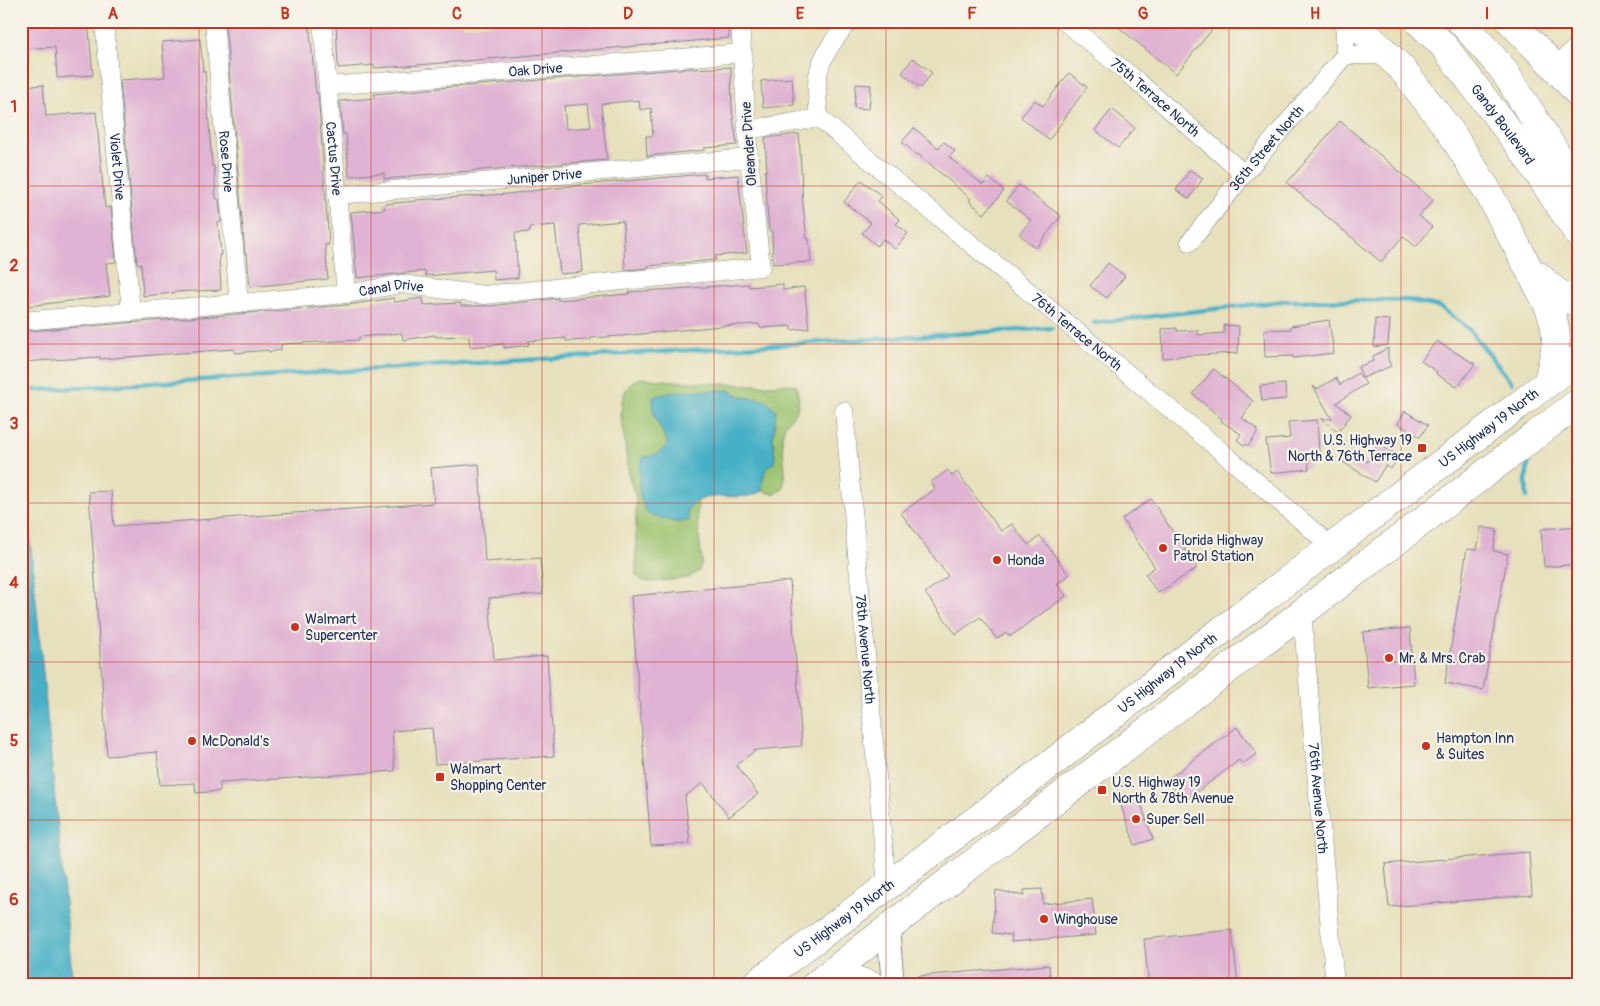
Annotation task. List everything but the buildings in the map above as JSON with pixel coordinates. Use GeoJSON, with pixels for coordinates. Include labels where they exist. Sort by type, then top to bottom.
{"type":"FeatureCollection","features":[{"type":"Feature","properties":{"kind":"main road"},"geometry":{"type":"LineString","coordinates":[[1354,21],[1403,70],[1450,131],[1487,190],[1552,314],[1556,332],[1556,350],[1546,384]]}},
{"type":"Feature","properties":{"kind":"main road","name":"Gandy Boulevard"},"geometry":{"type":"LineString","coordinates":[[1418,21],[1443,45],[1525,153],[1579,235]]}},
{"type":"Feature","properties":{"kind":"main road","name":"Gandy Boulevard"},"geometry":{"type":"LineString","coordinates":[[1461,21],[1502,68],[1579,189]]}},
{"type":"Feature","properties":{"kind":"main road"},"geometry":{"type":"LineString","coordinates":[[1510,21],[1579,94]]}},
{"type":"Feature","properties":{"kind":"main road"},"geometry":{"type":"LineString","coordinates":[[1526,265],[1556,292],[1579,304]]}},
{"type":"Feature","properties":{"kind":"main road","name":"US Highway 19 North"},"geometry":{"type":"LineString","coordinates":[[754,985],[1038,774],[1159,678],[1579,360]]}},
{"type":"Feature","properties":{"kind":"main road"},"geometry":{"type":"LineString","coordinates":[[816,984],[1302,614],[1566,421],[1579,402]]}},
{"type":"Feature","properties":{"kind":"main road"},"geometry":{"type":"LineString","coordinates":[[888,928],[898,897],[1026,795],[1038,774]]}},
{"type":"Feature","properties":{"kind":"main road"},"geometry":{"type":"LineString","coordinates":[[838,967],[876,911],[887,886]]}},
{"type":"Feature","properties":{"kind":"main road"},"geometry":{"type":"LineString","coordinates":[[816,984],[852,979],[871,985]]}},
{"type":"Feature","properties":{"kind":"street","name":"Violet Drive"},"geometry":{"type":"LineString","coordinates":[[104,21],[131,312]]}},
{"type":"Feature","properties":{"kind":"street","name":"Rose Drive"},"geometry":{"type":"LineString","coordinates":[[214,21],[239,303]]}},
{"type":"Feature","properties":{"kind":"street","name":"Cactus Drive"},"geometry":{"type":"LineString","coordinates":[[322,21],[346,294]]}},
{"type":"Feature","properties":{"kind":"street","name":"Oleander Drive"},"geometry":{"type":"LineString","coordinates":[[740,21],[749,158],[761,267]]}},
{"type":"Feature","properties":{"kind":"street"},"geometry":{"type":"LineString","coordinates":[[747,130],[819,118],[816,85],[822,62],[835,38],[849,21]]}},
{"type":"Feature","properties":{"kind":"street","name":"75th Terrace North"},"geometry":{"type":"LineString","coordinates":[[1064,21],[1144,87],[1244,174]]}},
{"type":"Feature","properties":{"kind":"street"},"geometry":{"type":"LineString","coordinates":[[1344,21],[1345,56],[1388,55]]}},
{"type":"Feature","properties":{"kind":"street"},"geometry":{"type":"LineString","coordinates":[[1555,67],[1579,45]]}},
{"type":"Feature","properties":{"kind":"street","name":"Oak Drive"},"geometry":{"type":"LineString","coordinates":[[328,86],[742,53]]}},
{"type":"Feature","properties":{"kind":"street","name":"36th Street North"},"geometry":{"type":"LineString","coordinates":[[1190,242],[1244,174],[1345,56]]}},
{"type":"Feature","properties":{"kind":"street","name":"76th Terrace North"},"geometry":{"type":"LineString","coordinates":[[819,118],[1249,474],[1332,546]]}},
{"type":"Feature","properties":{"kind":"street","name":"Juniper Drive"},"geometry":{"type":"LineString","coordinates":[[338,195],[749,158]]}},
{"type":"Feature","properties":{"kind":"street","name":"Canal Drive"},"geometry":{"type":"LineString","coordinates":[[21,321],[346,294],[400,284],[484,295],[761,267]]}},
{"type":"Feature","properties":{"kind":"street","name":"78th Avenue North"},"geometry":{"type":"LineString","coordinates":[[844,411],[887,886]]}},
{"type":"Feature","properties":{"kind":"street","name":"76th Avenue North"},"geometry":{"type":"LineString","coordinates":[[1302,614],[1335,985]]}},
{"type":"Feature","properties":{"kind":"street"},"geometry":{"type":"LineString","coordinates":[[888,928],[893,985]]}},
{"type":"Feature","properties":{"kind":"green space"},"geometry":{"type":"Polygon","coordinates":[[[640,378],[713,383],[796,385],[799,399],[797,411],[785,425],[782,437],[785,472],[783,489],[774,494],[762,491],[762,480],[767,467],[775,456],[773,438],[775,424],[765,400],[741,397],[729,390],[688,391],[653,412],[668,444],[658,454],[641,493],[642,499],[648,514],[674,522],[683,522],[689,507],[698,500],[697,516],[702,562],[699,571],[688,578],[650,582],[641,580],[636,575],[636,497],[629,477],[621,415],[622,401],[626,389],[633,381],[640,378]]]}},
{"type":"Feature","properties":{"kind":"water"},"geometry":{"type":"Polygon","coordinates":[[[729,390],[741,397],[765,400],[776,410],[773,438],[774,463],[765,472],[762,491],[754,495],[703,499],[694,503],[687,511],[689,521],[674,522],[648,514],[640,495],[639,479],[641,464],[643,458],[658,454],[668,444],[653,412],[653,397],[681,392],[729,390]]]}},
{"type":"Feature","properties":{"kind":"water"},"geometry":{"type":"Polygon","coordinates":[[[21,445],[22,455],[73,985],[21,985],[21,445]]]}},
{"type":"Feature","properties":{"kind":"waterway"},"geometry":{"type":"LineString","coordinates":[[1094,323],[1283,301],[1407,300],[1440,307],[1468,328],[1512,383]]}},
{"type":"Feature","properties":{"kind":"waterway"},"geometry":{"type":"LineString","coordinates":[[21,391],[1052,328]]}},
{"type":"Feature","properties":{"kind":"waterway"},"geometry":{"type":"LineString","coordinates":[[1527,497],[1526,480],[1529,457]]}},
{"type":"Feature","properties":{"kind":"place","name":"U.S. Highway 19 North & 76th Terrace"},"geometry":{"type":"Point","coordinates":[1422,448]}},
{"type":"Feature","properties":{"kind":"place","name":"Florida Highway Patrol Station"},"geometry":{"type":"Point","coordinates":[1163,548]}},
{"type":"Feature","properties":{"kind":"place","name":"Honda"},"geometry":{"type":"Point","coordinates":[997,560]}},
{"type":"Feature","properties":{"kind":"place","name":"Walmart Supercenter"},"geometry":{"type":"Point","coordinates":[295,627]}},
{"type":"Feature","properties":{"kind":"place","name":"Mr. & Mrs. Crab"},"geometry":{"type":"Point","coordinates":[1389,658]}},
{"type":"Feature","properties":{"kind":"place","name":"McDonald's"},"geometry":{"type":"Point","coordinates":[192,741]}},
{"type":"Feature","properties":{"kind":"place","name":"Hampton Inn & Suites"},"geometry":{"type":"Point","coordinates":[1426,746]}},
{"type":"Feature","properties":{"kind":"place","name":"Walmart Shopping Center"},"geometry":{"type":"Point","coordinates":[440,777]}},
{"type":"Feature","properties":{"kind":"place","name":"U.S. Highway 19 North & 78th Avenue"},"geometry":{"type":"Point","coordinates":[1102,790]}},
{"type":"Feature","properties":{"kind":"place","name":"Super Sell"},"geometry":{"type":"Point","coordinates":[1136,819]}},
{"type":"Feature","properties":{"kind":"place","name":"Winghouse"},"geometry":{"type":"Point","coordinates":[1044,919]}}]}
